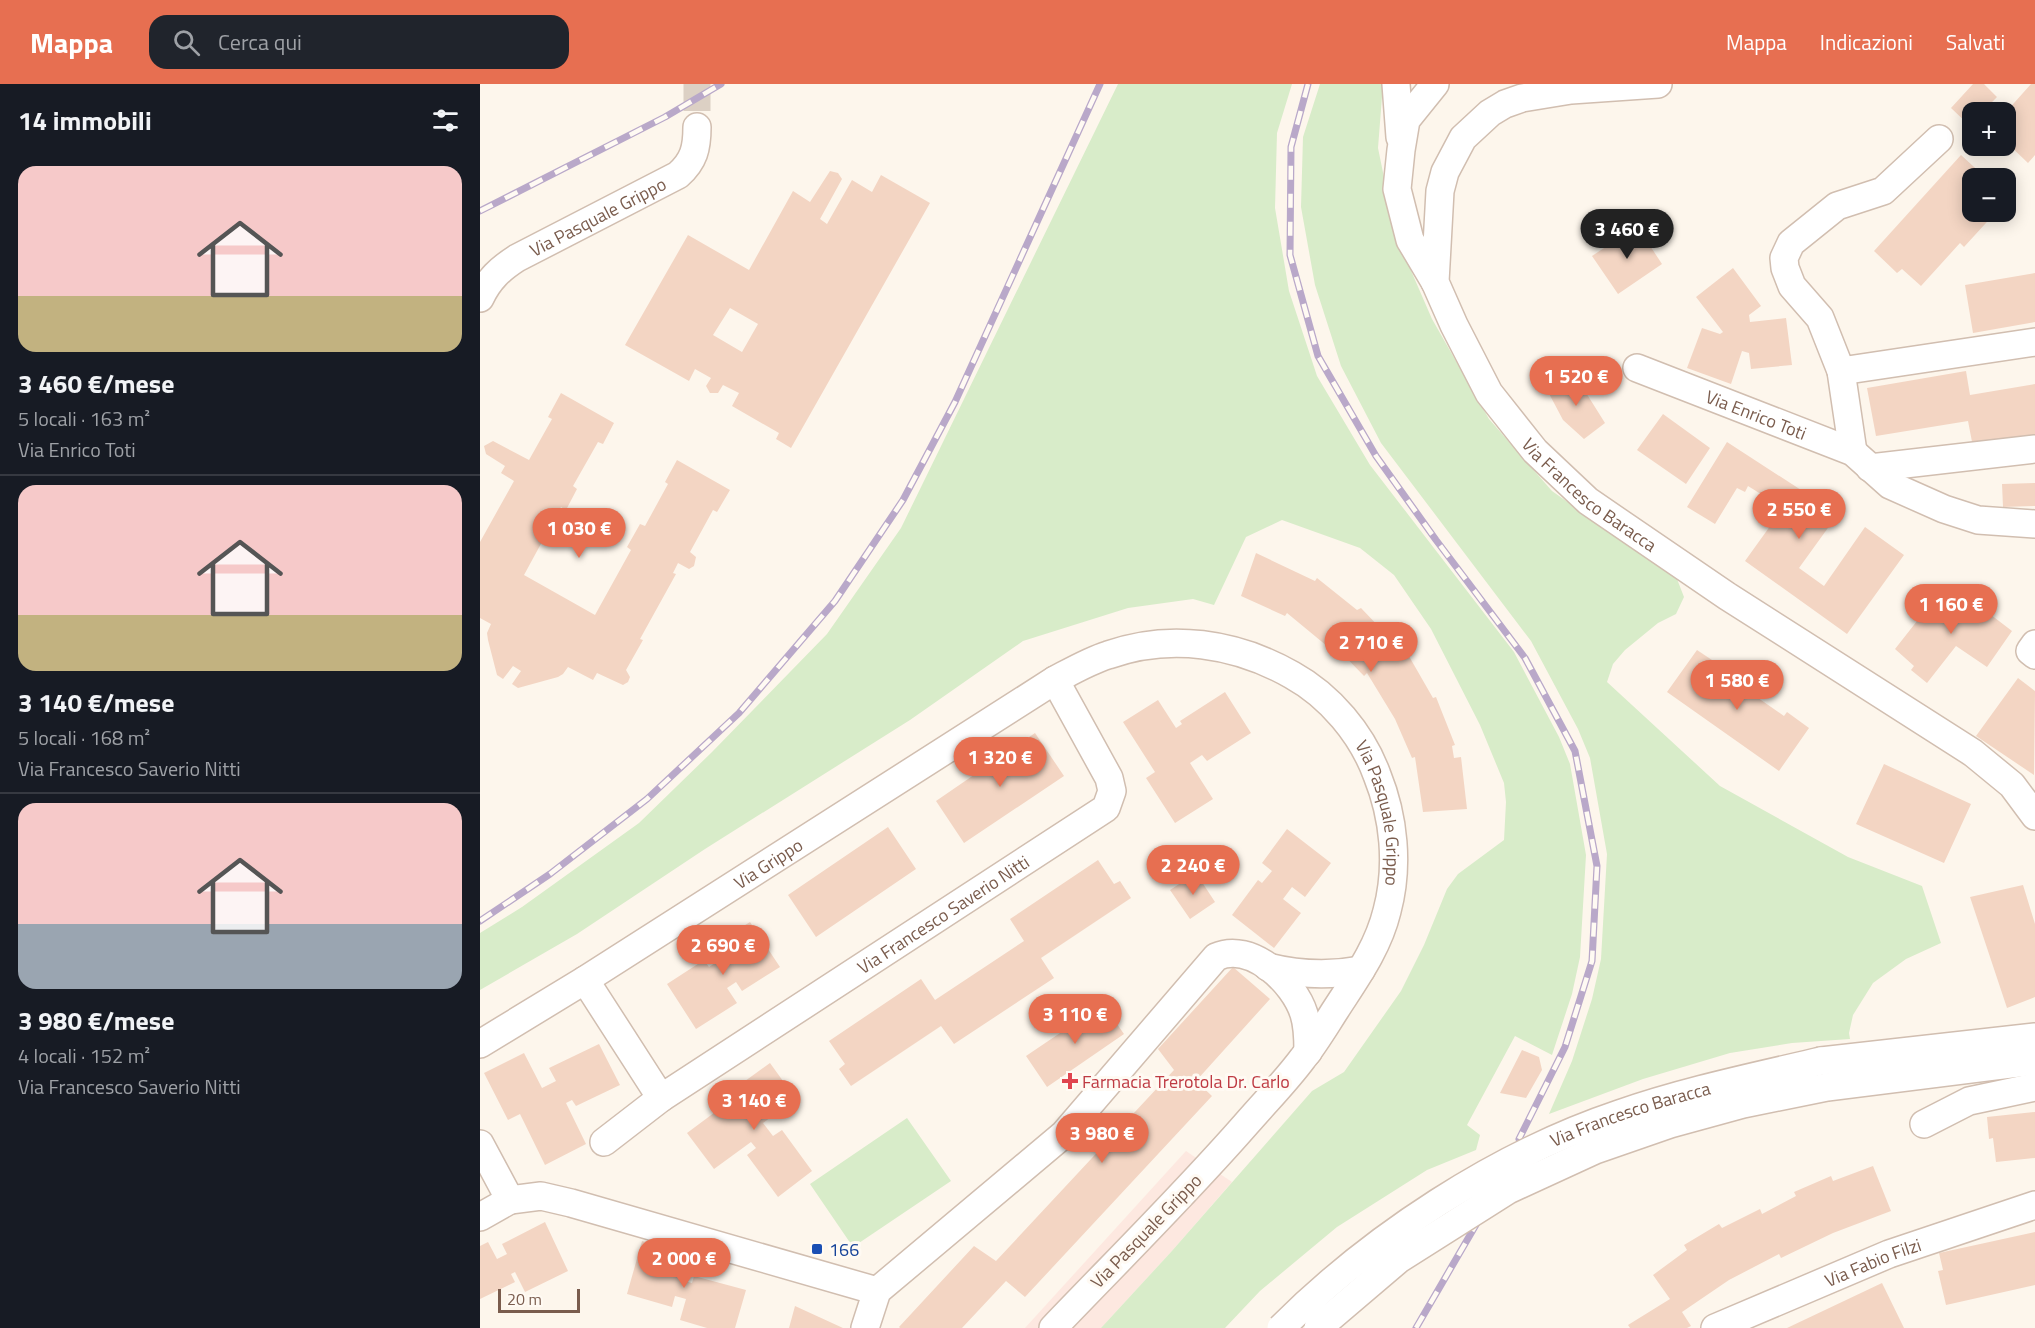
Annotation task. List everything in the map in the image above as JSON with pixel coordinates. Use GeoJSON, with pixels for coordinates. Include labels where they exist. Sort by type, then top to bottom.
{"type":"FeatureCollection","features":[{"type":"Feature","properties":{"kind":"street"},"geometry":{"type":"LineString","coordinates":[[1396,84],[1401,150]]}},
{"type":"Feature","properties":{"kind":"street"},"geometry":{"type":"LineString","coordinates":[[1435,84],[1407,120],[1397,189],[1410,240],[1435,282]]}},
{"type":"Feature","properties":{"kind":"street","name":"Via Francesco Baracca"},"geometry":{"type":"LineString","coordinates":[[1658,84],[1540,94],[1505,104],[1476,125],[1463,138],[1445,172],[1439,209],[1435,282],[1489,393],[1535,451],[1588,501],[1727,596],[1973,753],[2012,785],[2035,816]]}},
{"type":"Feature","properties":{"kind":"street","name":"Via Pasquale Grippo"},"geometry":{"type":"LineString","coordinates":[[480,298],[486,285],[500,269],[517,258],[678,176],[691,161],[697,146],[697,127]]}},
{"type":"Feature","properties":{"kind":"street"},"geometry":{"type":"LineString","coordinates":[[1862,460],[1841,371],[1820,318],[1792,286],[1784,258],[1791,243],[1837,206],[1883,191],[1939,139]]}},
{"type":"Feature","properties":{"kind":"street"},"geometry":{"type":"LineString","coordinates":[[1841,371],[2035,342]]}},
{"type":"Feature","properties":{"kind":"street","name":"Via Enrico Toti"},"geometry":{"type":"LineString","coordinates":[[1637,368],[1862,460],[1890,484],[1944,509],[1978,520],[2035,524]]}},
{"type":"Feature","properties":{"kind":"street","name":"Via Enrico Toti"},"geometry":{"type":"LineString","coordinates":[[1862,460],[2035,449]]}},
{"type":"Feature","properties":{"kind":"street","name":"Via Pasquale Grippo"},"geometry":{"type":"LineString","coordinates":[[1053,1328],[1215,1159],[1308,1052],[1362,970],[1381,930],[1388,909],[1394,860],[1391,820],[1384,792],[1373,764],[1358,738],[1321,696],[1298,678],[1274,664],[1247,653],[1220,646],[1163,643],[1135,647],[1107,655],[1055,680]]}},
{"type":"Feature","properties":{"kind":"street"},"geometry":{"type":"LineString","coordinates":[[2035,644],[2030,651],[2035,656]]}},
{"type":"Feature","properties":{"kind":"street","name":"Via Grippo"},"geometry":{"type":"LineString","coordinates":[[480,1044],[585,980],[1055,680]]}},
{"type":"Feature","properties":{"kind":"street","name":"Via Francesco Saverio Nitti"},"geometry":{"type":"LineString","coordinates":[[604,1142],[662,1098],[1106,808],[1112,791],[1109,778],[1055,680]]}},
{"type":"Feature","properties":{"kind":"street"},"geometry":{"type":"LineString","coordinates":[[865,1328],[877,1291],[1064,1134],[1216,957],[1226,952],[1248,954],[1279,976],[1290,987],[1304,1015],[1308,1033],[1308,1052]]}},
{"type":"Feature","properties":{"kind":"street"},"geometry":{"type":"LineString","coordinates":[[1266,967],[1311,975],[1341,974],[1362,970]]}},
{"type":"Feature","properties":{"kind":"street"},"geometry":{"type":"LineString","coordinates":[[585,980],[662,1098]]}},
{"type":"Feature","properties":{"kind":"street","name":"Via Francesco Baracca"},"geometry":{"type":"LineString","coordinates":[[1281,1328],[1339,1275],[1397,1230],[1455,1193],[1517,1157],[1618,1114],[1696,1090],[1821,1061],[2035,1037]]}},
{"type":"Feature","properties":{"kind":"street","name":"Via Francesco Baracca"},"geometry":{"type":"LineString","coordinates":[[1318,1328],[1399,1259],[1508,1190],[1595,1150],[1670,1124],[1743,1104],[1827,1087],[2035,1061]]}},
{"type":"Feature","properties":{"kind":"street"},"geometry":{"type":"LineString","coordinates":[[1924,1125],[1969,1101],[2035,1087]]}},
{"type":"Feature","properties":{"kind":"street"},"geometry":{"type":"LineString","coordinates":[[480,1144],[510,1200]]}},
{"type":"Feature","properties":{"kind":"street"},"geometry":{"type":"LineString","coordinates":[[480,1217],[510,1200],[541,1196],[877,1291]]}},
{"type":"Feature","properties":{"kind":"street","name":"Via Fabio Filzi"},"geometry":{"type":"LineString","coordinates":[[1715,1328],[1889,1254],[2035,1205]]}},
{"type":"Feature","properties":{"kind":"shaded area"},"geometry":{"type":"Polygon","coordinates":[[[1186,1151],[1232,1182],[1171,1252],[1101,1328],[1025,1328],[1186,1151]]]}},
{"type":"Feature","properties":{"kind":"green space"},"geometry":{"type":"Polygon","coordinates":[[[1118,84],[1292,84],[1277,133],[1275,208],[1289,291],[1317,376],[1370,465],[1514,652],[1559,737],[1570,764],[1586,855],[1580,957],[1572,994],[1552,1055],[1515,1036],[1467,1125],[1480,1135],[1476,1150],[1427,1170],[1337,1227],[1260,1291],[1225,1328],[1101,1328],[1312,1091],[1344,1072],[1401,991],[1424,945],[1447,889],[1458,874],[1504,840],[1506,802],[1504,783],[1480,725],[1431,629],[1394,575],[1360,548],[1282,520],[1246,537],[1214,605],[1193,599],[1128,608],[1023,641],[910,720],[705,849],[577,934],[480,990],[480,933],[522,907],[639,823],[827,634],[901,528],[1118,84]]]}},
{"type":"Feature","properties":{"kind":"green space"},"geometry":{"type":"Polygon","coordinates":[[[1320,84],[1383,84],[1378,148],[1396,236],[1432,319],[1489,419],[1552,491],[1677,579],[1684,597],[1676,614],[1658,623],[1625,650],[1613,664],[1607,682],[1720,786],[1848,857],[1922,886],[1941,943],[1906,959],[1873,983],[1853,1015],[1850,1039],[1792,1043],[1730,1053],[1643,1079],[1549,1114],[1572,1061],[1592,999],[1601,959],[1607,854],[1590,758],[1578,729],[1531,641],[1381,443],[1341,366],[1315,285],[1301,207],[1303,137],[1320,84]]]}},
{"type":"Feature","properties":{"kind":"green space"},"geometry":{"type":"Polygon","coordinates":[[[907,1118],[951,1181],[853,1247],[810,1184],[907,1118]]]}},
{"type":"Feature","properties":{"kind":"building"},"geometry":{"type":"Polygon","coordinates":[[[1973,84],[1984,84],[1997,97],[1992,102],[1962,102],[1962,118],[1951,108],[1973,84]]]}},
{"type":"Feature","properties":{"kind":"building"},"geometry":{"type":"Polygon","coordinates":[[[2031,84],[2035,84],[2035,155],[2028,163],[2016,152],[2015,102],[2031,84]]]}},
{"type":"Feature","properties":{"kind":"building"},"geometry":{"type":"Polygon","coordinates":[[[1961,155],[1975,168],[1962,168],[1962,222],[1987,222],[1964,247],[1960,243],[1921,286],[1902,269],[1897,273],[1874,251],[1961,155]]]}},
{"type":"Feature","properties":{"kind":"building"},"geometry":{"type":"Polygon","coordinates":[[[830,171],[838,173],[842,179],[820,219],[827,224],[852,180],[872,192],[881,175],[930,203],[791,448],[776,439],[779,433],[732,406],[739,393],[723,385],[718,393],[710,393],[706,386],[711,378],[695,369],[689,381],[625,345],[688,235],[749,270],[793,191],[810,202],[830,171]],[[730,308],[713,335],[742,352],[758,324],[730,308]]]}},
{"type":"Feature","properties":{"kind":"building"},"geometry":{"type":"Polygon","coordinates":[[[1637,226],[1662,264],[1618,294],[1592,256],[1637,226]]]}},
{"type":"Feature","properties":{"kind":"building"},"geometry":{"type":"Polygon","coordinates":[[[1733,268],[1761,306],[1749,315],[1750,322],[1786,318],[1792,365],[1751,369],[1749,353],[1742,351],[1731,384],[1687,368],[1702,328],[1720,334],[1723,332],[1696,297],[1733,268]]]}},
{"type":"Feature","properties":{"kind":"building"},"geometry":{"type":"Polygon","coordinates":[[[2035,273],[2035,322],[1973,333],[1965,285],[2035,273]]]}},
{"type":"Feature","properties":{"kind":"building"},"geometry":{"type":"Polygon","coordinates":[[[1966,371],[1970,395],[2035,384],[2035,436],[1973,447],[1968,421],[1876,436],[1867,388],[1966,371]]]}},
{"type":"Feature","properties":{"kind":"building"},"geometry":{"type":"Polygon","coordinates":[[[1578,380],[1605,423],[1584,439],[1563,420],[1545,386],[1578,380]]]}},
{"type":"Feature","properties":{"kind":"building"},"geometry":{"type":"Polygon","coordinates":[[[561,393],[614,423],[603,444],[598,442],[573,486],[577,489],[566,510],[561,507],[524,575],[595,615],[631,550],[627,547],[640,524],[645,526],[668,484],[665,482],[677,460],[730,490],[717,512],[713,510],[690,552],[696,557],[694,566],[689,569],[678,563],[673,573],[676,574],[640,639],[643,640],[626,670],[630,677],[623,685],[597,673],[593,680],[568,667],[558,677],[518,688],[512,684],[521,671],[513,666],[503,679],[497,675],[487,633],[491,624],[480,618],[480,542],[514,481],[501,473],[505,466],[486,454],[484,446],[493,441],[529,460],[552,419],[548,417],[561,393]]]}},
{"type":"Feature","properties":{"kind":"building"},"geometry":{"type":"Polygon","coordinates":[[[1663,414],[1710,448],[1686,484],[1637,450],[1663,414]]]}},
{"type":"Feature","properties":{"kind":"building"},"geometry":{"type":"Polygon","coordinates":[[[1727,442],[1838,514],[1799,568],[1824,586],[1865,527],[1904,555],[1847,634],[1745,561],[1783,508],[1748,486],[1745,492],[1737,488],[1715,524],[1687,507],[1727,442]]]}},
{"type":"Feature","properties":{"kind":"building"},"geometry":{"type":"Polygon","coordinates":[[[2035,483],[2035,506],[2003,507],[2002,484],[2035,483]]]}},
{"type":"Feature","properties":{"kind":"building"},"geometry":{"type":"Polygon","coordinates":[[[1256,553],[1315,581],[1317,578],[1357,610],[1361,608],[1404,653],[1406,651],[1433,698],[1436,697],[1455,745],[1452,746],[1454,758],[1461,757],[1467,809],[1423,812],[1415,757],[1412,758],[1395,719],[1367,673],[1364,676],[1331,642],[1327,646],[1287,613],[1285,616],[1241,596],[1256,553]]]}},
{"type":"Feature","properties":{"kind":"building"},"geometry":{"type":"Polygon","coordinates":[[[1943,588],[1978,612],[1982,608],[2012,631],[1987,667],[1956,646],[1927,683],[1911,670],[1914,666],[1895,649],[1943,588]]]}},
{"type":"Feature","properties":{"kind":"building"},"geometry":{"type":"Polygon","coordinates":[[[1697,650],[1721,666],[1718,670],[1784,716],[1787,712],[1809,728],[1779,771],[1667,692],[1697,650]]]}},
{"type":"Feature","properties":{"kind":"building"},"geometry":{"type":"Polygon","coordinates":[[[2018,678],[2035,691],[2034,775],[1976,736],[2018,678]]]}},
{"type":"Feature","properties":{"kind":"building"},"geometry":{"type":"Polygon","coordinates":[[[1225,692],[1251,733],[1207,761],[1202,755],[1190,763],[1213,799],[1175,823],[1146,778],[1155,772],[1123,722],[1158,700],[1176,728],[1182,724],[1180,721],[1225,692]]]}},
{"type":"Feature","properties":{"kind":"building"},"geometry":{"type":"Polygon","coordinates":[[[1035,733],[1064,776],[964,843],[936,801],[1035,733]]]}},
{"type":"Feature","properties":{"kind":"building"},"geometry":{"type":"Polygon","coordinates":[[[1884,764],[1971,804],[1944,863],[1856,824],[1884,764]]]}},
{"type":"Feature","properties":{"kind":"building"},"geometry":{"type":"Polygon","coordinates":[[[888,827],[916,869],[816,937],[788,895],[888,827]]]}},
{"type":"Feature","properties":{"kind":"building"},"geometry":{"type":"Polygon","coordinates":[[[1287,829],[1331,863],[1305,897],[1292,887],[1283,899],[1301,913],[1274,948],[1232,915],[1258,880],[1262,883],[1272,871],[1262,863],[1287,829]]]}},
{"type":"Feature","properties":{"kind":"building"},"geometry":{"type":"Polygon","coordinates":[[[1098,860],[1114,884],[1120,881],[1131,898],[1041,958],[1054,978],[954,1044],[941,1026],[851,1086],[839,1069],[845,1064],[829,1041],[921,979],[935,1000],[1024,941],[1010,919],[1098,860]]]}},
{"type":"Feature","properties":{"kind":"building"},"geometry":{"type":"Polygon","coordinates":[[[1196,873],[1215,902],[1190,919],[1170,890],[1196,873]]]}},
{"type":"Feature","properties":{"kind":"building"},"geometry":{"type":"Polygon","coordinates":[[[2023,885],[2035,924],[2035,997],[2007,1008],[1970,897],[2023,885]]]}},
{"type":"Feature","properties":{"kind":"building"},"geometry":{"type":"Polygon","coordinates":[[[750,922],[780,967],[742,991],[736,982],[727,988],[737,1003],[696,1029],[667,984],[704,960],[709,967],[721,959],[712,946],[750,922]]]}},
{"type":"Feature","properties":{"kind":"building"},"geometry":{"type":"Polygon","coordinates":[[[1233,967],[1270,999],[1196,1081],[1212,1096],[1025,1297],[1006,1281],[962,1328],[900,1328],[974,1246],[996,1261],[1174,1070],[1158,1049],[1233,967]]]}},
{"type":"Feature","properties":{"kind":"building"},"geometry":{"type":"Polygon","coordinates":[[[1103,1004],[1124,1034],[1047,1087],[1026,1056],[1103,1004]]]}},
{"type":"Feature","properties":{"kind":"building"},"geometry":{"type":"Polygon","coordinates":[[[599,1044],[620,1085],[576,1106],[572,1100],[566,1103],[586,1144],[545,1165],[520,1114],[508,1120],[484,1073],[524,1053],[542,1088],[556,1081],[549,1068],[599,1044]]]}},
{"type":"Feature","properties":{"kind":"building"},"geometry":{"type":"Polygon","coordinates":[[[1522,1050],[1539,1057],[1542,1070],[1526,1098],[1500,1093],[1522,1050]]]}},
{"type":"Feature","properties":{"kind":"building"},"geometry":{"type":"Polygon","coordinates":[[[770,1063],[796,1099],[763,1123],[773,1136],[782,1130],[812,1171],[778,1197],[747,1155],[756,1148],[751,1142],[714,1169],[687,1133],[730,1101],[732,1105],[737,1102],[730,1092],[770,1063]]]}},
{"type":"Feature","properties":{"kind":"building"},"geometry":{"type":"Polygon","coordinates":[[[2035,1112],[2035,1158],[1996,1162],[1993,1138],[1989,1139],[1987,1117],[2035,1112]]]}},
{"type":"Feature","properties":{"kind":"building"},"geometry":{"type":"Polygon","coordinates":[[[1873,1166],[1891,1211],[1833,1233],[1781,1258],[1779,1254],[1729,1280],[1682,1312],[1691,1326],[1687,1328],[1630,1328],[1628,1325],[1670,1299],[1653,1275],[1687,1250],[1684,1245],[1719,1224],[1722,1228],[1760,1209],[1762,1214],[1796,1196],[1794,1192],[1831,1176],[1833,1181],[1873,1166]]]}},
{"type":"Feature","properties":{"kind":"building"},"geometry":{"type":"Polygon","coordinates":[[[545,1222],[568,1271],[525,1292],[515,1272],[511,1274],[515,1282],[480,1299],[480,1246],[488,1242],[497,1259],[507,1254],[502,1244],[545,1222]]]}},
{"type":"Feature","properties":{"kind":"building"},"geometry":{"type":"Polygon","coordinates":[[[2035,1232],[2035,1285],[1946,1305],[1938,1271],[1943,1270],[1939,1253],[2035,1232]]]}},
{"type":"Feature","properties":{"kind":"building"},"geometry":{"type":"Polygon","coordinates":[[[642,1241],[689,1254],[681,1280],[692,1283],[694,1276],[746,1290],[735,1328],[707,1328],[680,1320],[686,1299],[675,1296],[672,1307],[627,1294],[642,1241]]]}},
{"type":"Feature","properties":{"kind":"building"},"geometry":{"type":"Polygon","coordinates":[[[1882,1283],[1904,1328],[1787,1328],[1882,1283]]]}},
{"type":"Feature","properties":{"kind":"building"},"geometry":{"type":"Polygon","coordinates":[[[795,1306],[843,1328],[789,1328],[795,1306]]]}},
{"type":"Feature","properties":{"kind":"tunnel"},"geometry":{"type":"LineString","coordinates":[[697,84],[697,127]]}},
{"type":"Feature","properties":{"kind":"railway"},"geometry":{"type":"LineString","coordinates":[[480,211],[665,117],[721,84]]}},
{"type":"Feature","properties":{"kind":"railway"},"geometry":{"type":"LineString","coordinates":[[480,921],[550,874],[647,799],[739,713],[835,601],[903,500],[955,402],[1100,84]]}},
{"type":"Feature","properties":{"kind":"railway"},"geometry":{"type":"LineString","coordinates":[[1308,84],[1291,147],[1290,255],[1318,356],[1376,456],[1525,658],[1575,751],[1597,866],[1592,961],[1565,1047],[1519,1139]]}},
{"type":"Feature","properties":{"kind":"railway"},"geometry":{"type":"LineString","coordinates":[[1416,1328],[1477,1223]]}},
{"type":"Feature","properties":{"kind":"place","name":"Farmacia Trerotola Dr. Carlo"},"geometry":{"type":"Point","coordinates":[1070,1081]}},
{"type":"Feature","properties":{"kind":"place","name":"166"},"geometry":{"type":"Point","coordinates":[817,1249]}}]}
